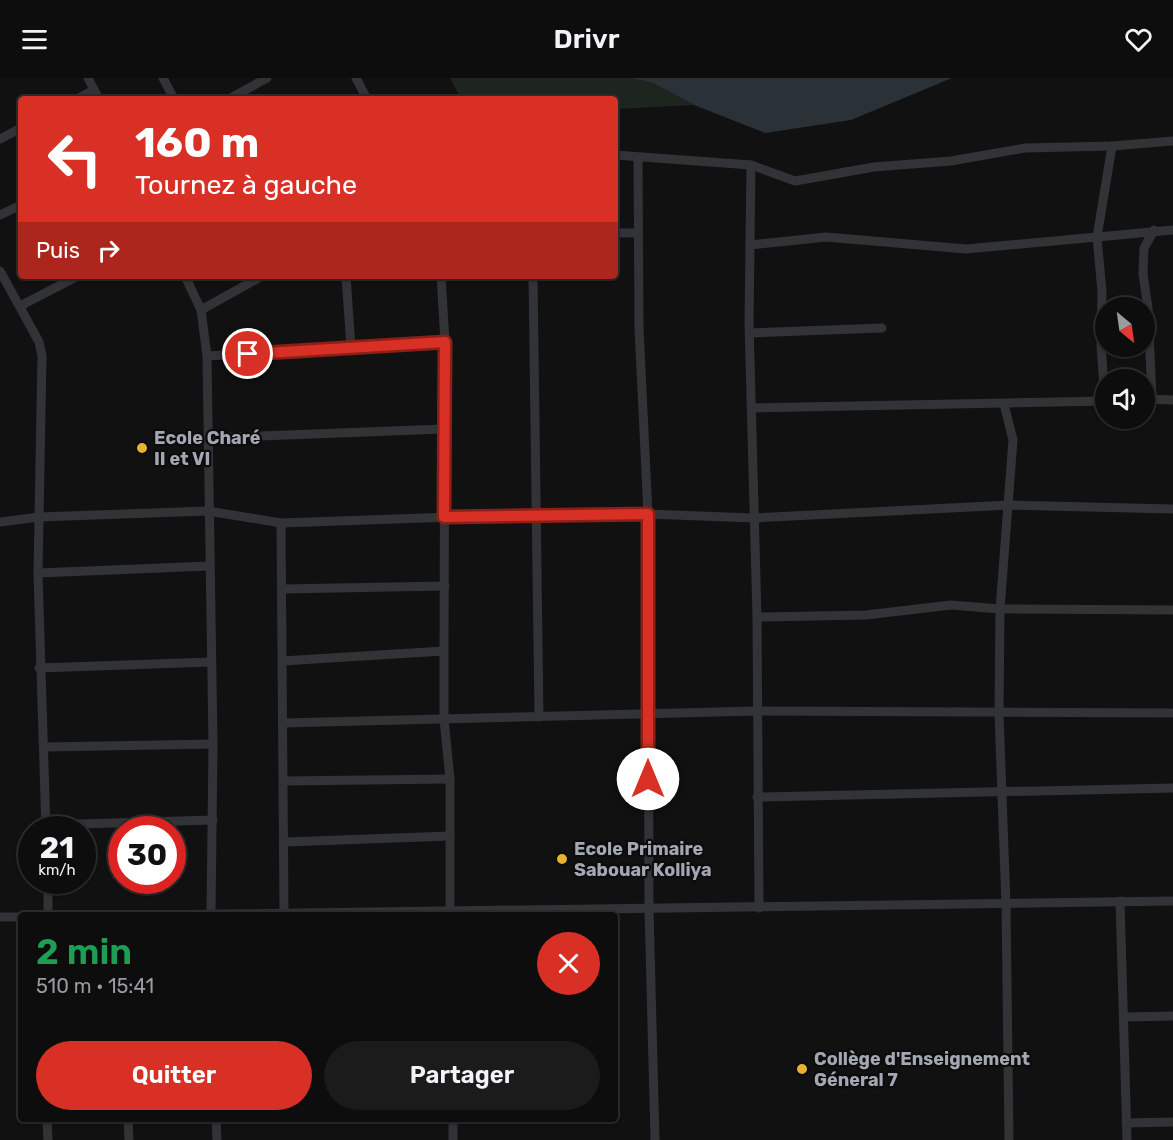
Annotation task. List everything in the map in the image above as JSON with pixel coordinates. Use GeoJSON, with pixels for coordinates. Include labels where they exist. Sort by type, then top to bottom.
{"type":"FeatureCollection","features":[{"type":"Feature","properties":{"kind":"street"},"geometry":{"type":"LineString","coordinates":[[88,78],[96,94]]}},
{"type":"Feature","properties":{"kind":"street"},"geometry":{"type":"LineString","coordinates":[[163,78],[172,96]]}},
{"type":"Feature","properties":{"kind":"street"},"geometry":{"type":"LineString","coordinates":[[234,96],[267,78]]}},
{"type":"Feature","properties":{"kind":"street"},"geometry":{"type":"LineString","coordinates":[[356,78],[365,96]]}},
{"type":"Feature","properties":{"kind":"street"},"geometry":{"type":"LineString","coordinates":[[0,139],[18,130]]}},
{"type":"Feature","properties":{"kind":"street"},"geometry":{"type":"LineString","coordinates":[[618,155],[751,165],[795,181],[874,167],[951,161],[1026,148],[1112,147],[1173,141]]}},
{"type":"Feature","properties":{"kind":"street"},"geometry":{"type":"LineString","coordinates":[[1102,297],[1097,237],[1112,147]]}},
{"type":"Feature","properties":{"kind":"street"},"geometry":{"type":"LineString","coordinates":[[638,158],[638,233],[648,514],[649,909],[655,1140]]}},
{"type":"Feature","properties":{"kind":"street"},"geometry":{"type":"LineString","coordinates":[[751,165],[750,333],[757,617],[759,908]]}},
{"type":"Feature","properties":{"kind":"street"},"geometry":{"type":"LineString","coordinates":[[0,215],[18,206]]}},
{"type":"Feature","properties":{"kind":"street"},"geometry":{"type":"LineString","coordinates":[[1145,297],[1144,248],[1154,230]]}},
{"type":"Feature","properties":{"kind":"street"},"geometry":{"type":"LineString","coordinates":[[750,245],[826,237],[966,249],[1173,230]]}},
{"type":"Feature","properties":{"kind":"street"},"geometry":{"type":"LineString","coordinates":[[618,233],[638,233]]}},
{"type":"Feature","properties":{"kind":"street"},"geometry":{"type":"LineString","coordinates":[[0,271],[39,342],[42,356],[38,573],[39,668],[45,747],[46,816]]}},
{"type":"Feature","properties":{"kind":"street"},"geometry":{"type":"LineString","coordinates":[[20,306],[72,279]]}},
{"type":"Feature","properties":{"kind":"street"},"geometry":{"type":"LineString","coordinates":[[186,279],[201,310],[207,356],[206,438],[213,744],[211,912]]}},
{"type":"Feature","properties":{"kind":"street"},"geometry":{"type":"LineString","coordinates":[[201,310],[257,279]]}},
{"type":"Feature","properties":{"kind":"street"},"geometry":{"type":"LineString","coordinates":[[346,279],[351,348]]}},
{"type":"Feature","properties":{"kind":"street"},"geometry":{"type":"LineString","coordinates":[[441,279],[445,342],[444,719],[450,779],[449,912]]}},
{"type":"Feature","properties":{"kind":"street"},"geometry":{"type":"LineString","coordinates":[[533,279],[539,717]]}},
{"type":"Feature","properties":{"kind":"street"},"geometry":{"type":"LineString","coordinates":[[750,333],[882,328]]}},
{"type":"Feature","properties":{"kind":"street"},"geometry":{"type":"LineString","coordinates":[[207,356],[445,342]]}},
{"type":"Feature","properties":{"kind":"street"},"geometry":{"type":"LineString","coordinates":[[1155,399],[1173,400]]}},
{"type":"Feature","properties":{"kind":"street"},"geometry":{"type":"LineString","coordinates":[[752,408],[1095,401]]}},
{"type":"Feature","properties":{"kind":"street"},"geometry":{"type":"LineString","coordinates":[[1004,404],[1013,440],[1010,505],[1000,609],[999,714],[1006,904],[1009,1140]]}},
{"type":"Feature","properties":{"kind":"street"},"geometry":{"type":"LineString","coordinates":[[206,438],[444,429]]}},
{"type":"Feature","properties":{"kind":"street"},"geometry":{"type":"LineString","coordinates":[[0,522],[39,517],[208,511],[281,523],[538,514],[648,514],[753,518],[1010,505],[1173,510]]}},
{"type":"Feature","properties":{"kind":"street"},"geometry":{"type":"LineString","coordinates":[[281,523],[284,912]]}},
{"type":"Feature","properties":{"kind":"street"},"geometry":{"type":"LineString","coordinates":[[38,573],[209,566]]}},
{"type":"Feature","properties":{"kind":"street"},"geometry":{"type":"LineString","coordinates":[[282,589],[445,586]]}},
{"type":"Feature","properties":{"kind":"street"},"geometry":{"type":"LineString","coordinates":[[757,617],[866,615],[951,605],[1000,609],[1173,610]]}},
{"type":"Feature","properties":{"kind":"street"},"geometry":{"type":"LineString","coordinates":[[282,661],[444,651]]}},
{"type":"Feature","properties":{"kind":"street"},"geometry":{"type":"LineString","coordinates":[[39,668],[211,662]]}},
{"type":"Feature","properties":{"kind":"street"},"geometry":{"type":"LineString","coordinates":[[283,723],[758,711],[999,714],[1173,713]]}},
{"type":"Feature","properties":{"kind":"street"},"geometry":{"type":"LineString","coordinates":[[45,747],[213,744]]}},
{"type":"Feature","properties":{"kind":"street"},"geometry":{"type":"LineString","coordinates":[[284,781],[450,779]]}},
{"type":"Feature","properties":{"kind":"street"},"geometry":{"type":"LineString","coordinates":[[757,797],[1173,788]]}},
{"type":"Feature","properties":{"kind":"street"},"geometry":{"type":"LineString","coordinates":[[96,825],[213,820]]}},
{"type":"Feature","properties":{"kind":"street"},"geometry":{"type":"LineString","coordinates":[[285,842],[450,836]]}},
{"type":"Feature","properties":{"kind":"street"},"geometry":{"type":"LineString","coordinates":[[48,894],[48,912]]}},
{"type":"Feature","properties":{"kind":"street"},"geometry":{"type":"LineString","coordinates":[[1120,901],[1127,1140]]}},
{"type":"Feature","properties":{"kind":"street"},"geometry":{"type":"LineString","coordinates":[[499,912],[1173,901]]}},
{"type":"Feature","properties":{"kind":"street"},"geometry":{"type":"LineString","coordinates":[[0,917],[18,917]]}},
{"type":"Feature","properties":{"kind":"street"},"geometry":{"type":"LineString","coordinates":[[1124,1017],[1173,1016]]}},
{"type":"Feature","properties":{"kind":"street"},"geometry":{"type":"LineString","coordinates":[[48,1122],[48,1140]]}},
{"type":"Feature","properties":{"kind":"street"},"geometry":{"type":"LineString","coordinates":[[128,1122],[129,1140]]}},
{"type":"Feature","properties":{"kind":"street"},"geometry":{"type":"LineString","coordinates":[[216,1122],[217,1140]]}},
{"type":"Feature","properties":{"kind":"street"},"geometry":{"type":"LineString","coordinates":[[453,1122],[453,1140]]}},
{"type":"Feature","properties":{"kind":"street"},"geometry":{"type":"LineString","coordinates":[[1126,1123],[1173,1122]]}},
{"type":"Feature","properties":{"kind":"shaded area"},"geometry":{"type":"Polygon","coordinates":[[[450,78],[631,78],[653,83],[694,105],[618,109],[618,96],[459,96],[450,78]]]}},
{"type":"Feature","properties":{"kind":"shaded area"},"geometry":{"type":"Polygon","coordinates":[[[631,78],[952,78],[851,120],[765,133],[694,105],[653,83],[631,78]]]}},
{"type":"Feature","properties":{"kind":"place","name":"Ecole Charé II et VI"},"geometry":{"type":"Point","coordinates":[142,448]}},
{"type":"Feature","properties":{"kind":"place","name":"Ecole Primaire Sabouar Kolliya"},"geometry":{"type":"Point","coordinates":[562,859]}},
{"type":"Feature","properties":{"kind":"place","name":"Collège d'Enseignement Géneral 7"},"geometry":{"type":"Point","coordinates":[802,1069]}},
{"type":"Feature","properties":{"kind":"route"},"geometry":{"type":"LineString","coordinates":[[248,354],[445,342],[444,517],[648,514],[648,779]]}}]}
